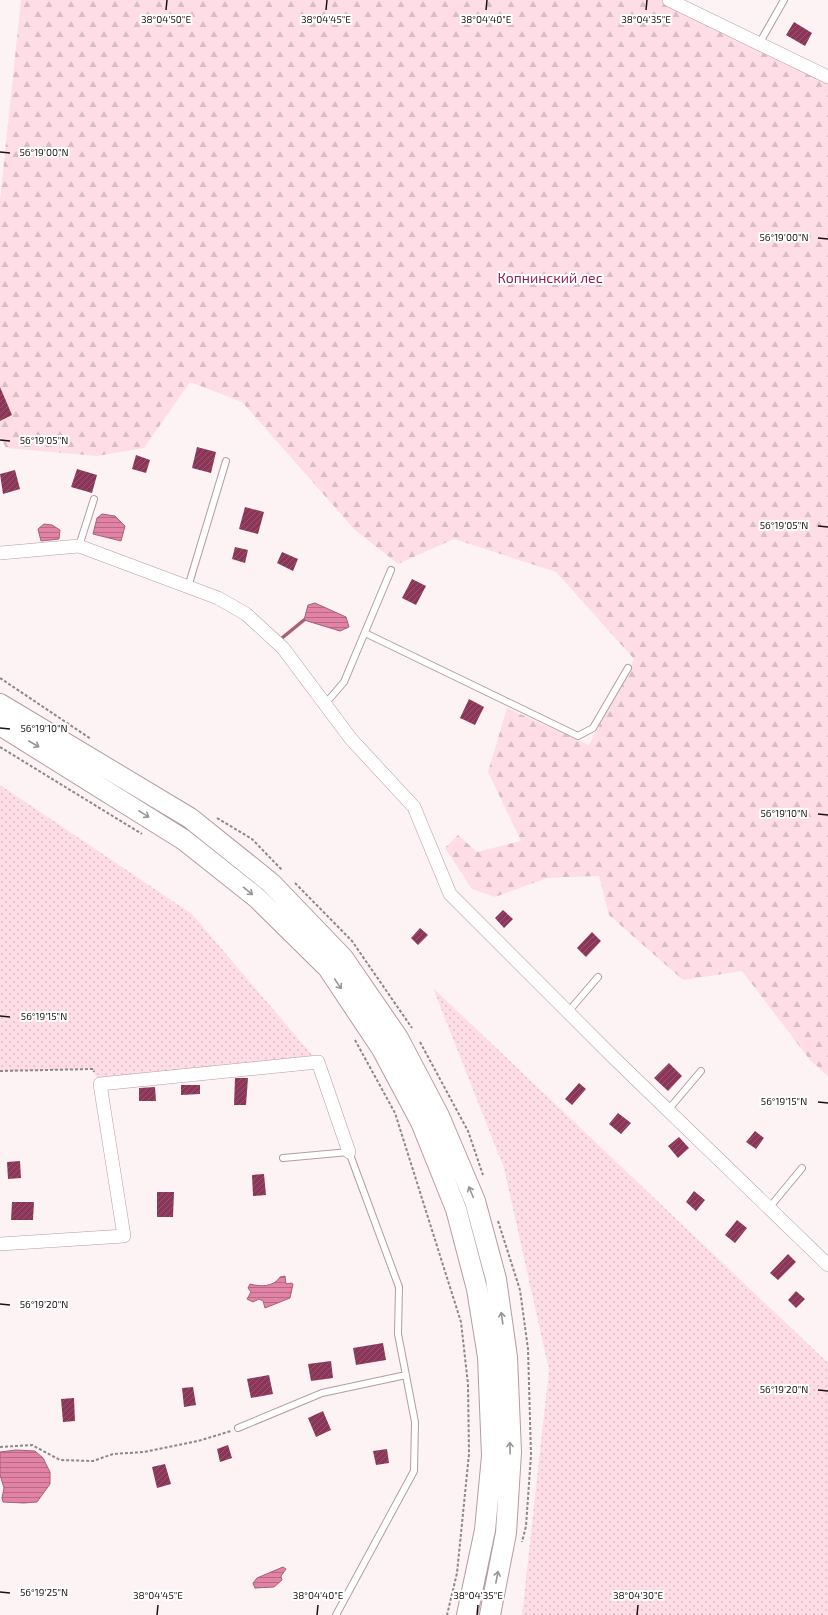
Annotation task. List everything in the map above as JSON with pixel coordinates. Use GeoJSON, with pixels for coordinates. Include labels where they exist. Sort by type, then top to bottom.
{"type":"FeatureCollection","features":[{"type":"Feature","properties":{"kind":"main road"},"geometry":{"type":"LineString","coordinates":[[0,704],[190,818],[272,883],[343,958],[398,1038],[440,1116],[475,1201],[496,1279],[507,1357],[511,1452],[506,1533],[490,1615]]}},
{"type":"Feature","properties":{"kind":"main road"},"geometry":{"type":"LineString","coordinates":[[0,725],[184,840],[257,898],[328,968],[382,1049],[417,1115],[456,1209],[477,1289],[488,1357],[492,1456],[485,1530],[467,1615]]}},
{"type":"Feature","properties":{"kind":"street"},"geometry":{"type":"LineString","coordinates":[[669,0],[828,77]]}},
{"type":"Feature","properties":{"kind":"street"},"geometry":{"type":"LineString","coordinates":[[0,553],[79,546],[218,598],[246,614],[283,648],[351,739],[414,807],[450,894],[668,1110],[828,1264]]}},
{"type":"Feature","properties":{"kind":"street"},"geometry":{"type":"LineString","coordinates":[[0,1244],[124,1236],[100,1084],[318,1062],[349,1152]]}},
{"type":"Feature","properties":{"kind":"lane"},"geometry":{"type":"LineString","coordinates":[[759,44],[784,0]]}},
{"type":"Feature","properties":{"kind":"lane"},"geometry":{"type":"LineString","coordinates":[[188,587],[226,461]]}},
{"type":"Feature","properties":{"kind":"lane"},"geometry":{"type":"LineString","coordinates":[[79,546],[94,499]]}},
{"type":"Feature","properties":{"kind":"lane"},"geometry":{"type":"LineString","coordinates":[[325,704],[344,682],[391,570]]}},
{"type":"Feature","properties":{"kind":"lane"},"geometry":{"type":"LineString","coordinates":[[365,633],[578,736],[594,728],[628,668]]}},
{"type":"Feature","properties":{"kind":"lane"},"geometry":{"type":"LineString","coordinates":[[568,1012],[598,977]]}},
{"type":"Feature","properties":{"kind":"lane"},"geometry":{"type":"LineString","coordinates":[[668,1110],[701,1071]]}},
{"type":"Feature","properties":{"kind":"lane"},"geometry":{"type":"LineString","coordinates":[[283,1158],[349,1152],[399,1287],[398,1334],[416,1422],[414,1471],[336,1615]]}},
{"type":"Feature","properties":{"kind":"lane"},"geometry":{"type":"LineString","coordinates":[[769,1208],[802,1168]]}},
{"type":"Feature","properties":{"kind":"lane"},"geometry":{"type":"LineString","coordinates":[[238,1428],[322,1393],[406,1375]]}},
{"type":"Feature","properties":{"kind":"path"},"geometry":{"type":"LineString","coordinates":[[0,678],[94,740]]}},
{"type":"Feature","properties":{"kind":"path"},"geometry":{"type":"LineString","coordinates":[[212,815],[252,839],[285,873]]}},
{"type":"Feature","properties":{"kind":"path"},"geometry":{"type":"LineString","coordinates":[[291,879],[352,940],[407,1019],[415,1033]]}},
{"type":"Feature","properties":{"kind":"path"},"geometry":{"type":"LineString","coordinates":[[419,1040],[468,1131],[485,1181]]}},
{"type":"Feature","properties":{"kind":"path"},"geometry":{"type":"LineString","coordinates":[[0,1071],[93,1069],[100,1084]]}},
{"type":"Feature","properties":{"kind":"path"},"geometry":{"type":"LineString","coordinates":[[497,1217],[520,1290],[528,1349],[531,1455],[526,1526],[520,1548]]}},
{"type":"Feature","properties":{"kind":"path"},"geometry":{"type":"LineString","coordinates":[[0,1447],[32,1445],[60,1460],[92,1461],[113,1454],[144,1452],[198,1441],[238,1428]]}},
{"type":"Feature","properties":{"kind":"green space","name":"Копнинский лес"},"geometry":{"type":"Polygon","coordinates":[[[21,0],[662,0],[828,83],[828,1076],[810,1060],[742,971],[683,980],[609,915],[599,876],[547,878],[495,897],[472,889],[445,848],[458,835],[477,852],[521,841],[488,772],[507,708],[589,745],[634,659],[556,572],[454,539],[398,564],[355,530],[242,402],[190,382],[144,448],[97,456],[6,448],[0,437],[0,200],[21,0]]]}},
{"type":"Feature","properties":{"kind":"green space"},"geometry":{"type":"Polygon","coordinates":[[[0,785],[192,914],[318,1062],[100,1084],[92,1069],[0,1071],[0,785]]]}},
{"type":"Feature","properties":{"kind":"green space"},"geometry":{"type":"Polygon","coordinates":[[[433,988],[828,1363],[828,1615],[522,1615],[549,1370],[504,1168],[433,988]]]}},
{"type":"Feature","properties":{"kind":"shaded area"},"geometry":{"type":"Polygon","coordinates":[[[102,514],[115,516],[125,526],[121,541],[93,534],[97,518],[102,514]]]}},
{"type":"Feature","properties":{"kind":"shaded area"},"geometry":{"type":"Polygon","coordinates":[[[44,524],[52,525],[60,530],[59,539],[41,541],[38,529],[44,524]]]}},
{"type":"Feature","properties":{"kind":"shaded area"},"geometry":{"type":"Polygon","coordinates":[[[315,603],[346,617],[349,627],[340,631],[304,620],[308,605],[315,603]]]}},
{"type":"Feature","properties":{"kind":"shaded area"},"geometry":{"type":"Polygon","coordinates":[[[285,1276],[286,1284],[293,1284],[290,1298],[265,1308],[263,1301],[259,1299],[253,1302],[247,1299],[251,1292],[248,1288],[250,1284],[258,1286],[271,1284],[280,1277],[285,1276]]]}},
{"type":"Feature","properties":{"kind":"shaded area"},"geometry":{"type":"Polygon","coordinates":[[[16,1450],[35,1451],[43,1458],[50,1472],[50,1484],[37,1502],[3,1502],[2,1498],[4,1488],[0,1475],[0,1452],[16,1450]]]}},
{"type":"Feature","properties":{"kind":"shaded area"},"geometry":{"type":"Polygon","coordinates":[[[283,1567],[286,1569],[281,1576],[282,1580],[274,1587],[255,1588],[253,1583],[257,1578],[283,1567]]]}},
{"type":"Feature","properties":{"kind":"building"},"geometry":{"type":"Polygon","coordinates":[[[794,22],[812,33],[805,46],[786,35],[794,22]]]}},
{"type":"Feature","properties":{"kind":"building"},"geometry":{"type":"Polygon","coordinates":[[[0,387],[12,415],[0,421],[0,387]]]}},
{"type":"Feature","properties":{"kind":"building"},"geometry":{"type":"Polygon","coordinates":[[[197,447],[216,452],[211,473],[192,468],[197,447]]]}},
{"type":"Feature","properties":{"kind":"building"},"geometry":{"type":"Polygon","coordinates":[[[136,455],[150,460],[146,473],[132,469],[136,455]]]}},
{"type":"Feature","properties":{"kind":"building"},"geometry":{"type":"Polygon","coordinates":[[[77,469],[97,475],[92,493],[71,487],[77,469]]]}},
{"type":"Feature","properties":{"kind":"building"},"geometry":{"type":"Polygon","coordinates":[[[15,470],[20,489],[3,494],[0,474],[15,470]]]}},
{"type":"Feature","properties":{"kind":"building"},"geometry":{"type":"Polygon","coordinates":[[[245,507],[264,512],[258,534],[239,529],[245,507]]]}},
{"type":"Feature","properties":{"kind":"building"},"geometry":{"type":"Polygon","coordinates":[[[235,547],[248,550],[245,563],[232,559],[235,547]]]}},
{"type":"Feature","properties":{"kind":"building"},"geometry":{"type":"Polygon","coordinates":[[[282,552],[298,559],[293,571],[277,563],[282,552]]]}},
{"type":"Feature","properties":{"kind":"building"},"geometry":{"type":"Polygon","coordinates":[[[412,579],[426,586],[416,605],[402,598],[412,579]]]}},
{"type":"Feature","properties":{"kind":"building"},"geometry":{"type":"Polygon","coordinates":[[[469,699],[484,707],[475,725],[460,718],[469,699]]]}},
{"type":"Feature","properties":{"kind":"building"},"geometry":{"type":"Polygon","coordinates":[[[503,910],[513,919],[504,928],[495,918],[503,910]]]}},
{"type":"Feature","properties":{"kind":"building"},"geometry":{"type":"Polygon","coordinates":[[[420,928],[428,935],[418,945],[411,938],[420,928]]]}},
{"type":"Feature","properties":{"kind":"building"},"geometry":{"type":"Polygon","coordinates":[[[592,932],[601,941],[586,957],[577,948],[592,932]]]}},
{"type":"Feature","properties":{"kind":"building"},"geometry":{"type":"Polygon","coordinates":[[[669,1063],[682,1076],[668,1091],[654,1078],[669,1063]]]}},
{"type":"Feature","properties":{"kind":"building"},"geometry":{"type":"Polygon","coordinates":[[[235,1078],[248,1078],[246,1105],[234,1105],[235,1078]]]}},
{"type":"Feature","properties":{"kind":"building"},"geometry":{"type":"Polygon","coordinates":[[[579,1083],[586,1089],[572,1105],[565,1099],[579,1083]]]}},
{"type":"Feature","properties":{"kind":"building"},"geometry":{"type":"Polygon","coordinates":[[[181,1085],[200,1085],[200,1094],[181,1095],[181,1085]]]}},
{"type":"Feature","properties":{"kind":"building"},"geometry":{"type":"Polygon","coordinates":[[[155,1087],[156,1101],[139,1101],[139,1088],[155,1087]]]}},
{"type":"Feature","properties":{"kind":"building"},"geometry":{"type":"Polygon","coordinates":[[[618,1113],[631,1123],[621,1134],[609,1124],[618,1113]]]}},
{"type":"Feature","properties":{"kind":"building"},"geometry":{"type":"Polygon","coordinates":[[[755,1131],[764,1138],[756,1149],[746,1142],[755,1131]]]}},
{"type":"Feature","properties":{"kind":"building"},"geometry":{"type":"Polygon","coordinates":[[[679,1137],[689,1148],[678,1158],[668,1146],[679,1137]]]}},
{"type":"Feature","properties":{"kind":"building"},"geometry":{"type":"Polygon","coordinates":[[[20,1161],[21,1178],[8,1179],[7,1162],[20,1161]]]}},
{"type":"Feature","properties":{"kind":"building"},"geometry":{"type":"Polygon","coordinates":[[[264,1174],[266,1195],[253,1196],[252,1175],[264,1174]]]}},
{"type":"Feature","properties":{"kind":"building"},"geometry":{"type":"Polygon","coordinates":[[[694,1191],[705,1200],[696,1211],[686,1202],[694,1191]]]}},
{"type":"Feature","properties":{"kind":"building"},"geometry":{"type":"Polygon","coordinates":[[[157,1192],[174,1192],[173,1217],[157,1217],[157,1192]]]}},
{"type":"Feature","properties":{"kind":"building"},"geometry":{"type":"Polygon","coordinates":[[[12,1202],[34,1202],[33,1220],[11,1220],[12,1202]]]}},
{"type":"Feature","properties":{"kind":"building"},"geometry":{"type":"Polygon","coordinates":[[[737,1220],[747,1228],[735,1243],[725,1235],[737,1220]]]}},
{"type":"Feature","properties":{"kind":"building"},"geometry":{"type":"Polygon","coordinates":[[[788,1254],[796,1262],[778,1280],[770,1273],[788,1254]]]}},
{"type":"Feature","properties":{"kind":"building"},"geometry":{"type":"Polygon","coordinates":[[[796,1291],[805,1299],[796,1308],[788,1300],[796,1291]]]}},
{"type":"Feature","properties":{"kind":"building"},"geometry":{"type":"Polygon","coordinates":[[[383,1343],[386,1360],[356,1365],[353,1348],[383,1343]]]}},
{"type":"Feature","properties":{"kind":"building"},"geometry":{"type":"Polygon","coordinates":[[[331,1361],[333,1378],[311,1381],[308,1364],[331,1361]]]}},
{"type":"Feature","properties":{"kind":"building"},"geometry":{"type":"Polygon","coordinates":[[[269,1375],[273,1394],[251,1398],[247,1379],[269,1375]]]}},
{"type":"Feature","properties":{"kind":"building"},"geometry":{"type":"Polygon","coordinates":[[[193,1387],[196,1405],[184,1407],[182,1388],[193,1387]]]}},
{"type":"Feature","properties":{"kind":"building"},"geometry":{"type":"Polygon","coordinates":[[[74,1398],[75,1421],[63,1422],[61,1399],[74,1398]]]}},
{"type":"Feature","properties":{"kind":"building"},"geometry":{"type":"Polygon","coordinates":[[[323,1411],[331,1430],[316,1437],[308,1418],[323,1411]]]}},
{"type":"Feature","properties":{"kind":"building"},"geometry":{"type":"Polygon","coordinates":[[[228,1445],[232,1458],[220,1462],[217,1449],[228,1445]]]}},
{"type":"Feature","properties":{"kind":"building"},"geometry":{"type":"Polygon","coordinates":[[[387,1449],[389,1463],[376,1465],[373,1451],[387,1449]]]}},
{"type":"Feature","properties":{"kind":"building"},"geometry":{"type":"Polygon","coordinates":[[[165,1464],[171,1484],[157,1488],[152,1467],[165,1464]]]}},
{"type":"Feature","properties":{"kind":"waterway"},"geometry":{"type":"LineString","coordinates":[[282,638],[304,620]]}}]}
